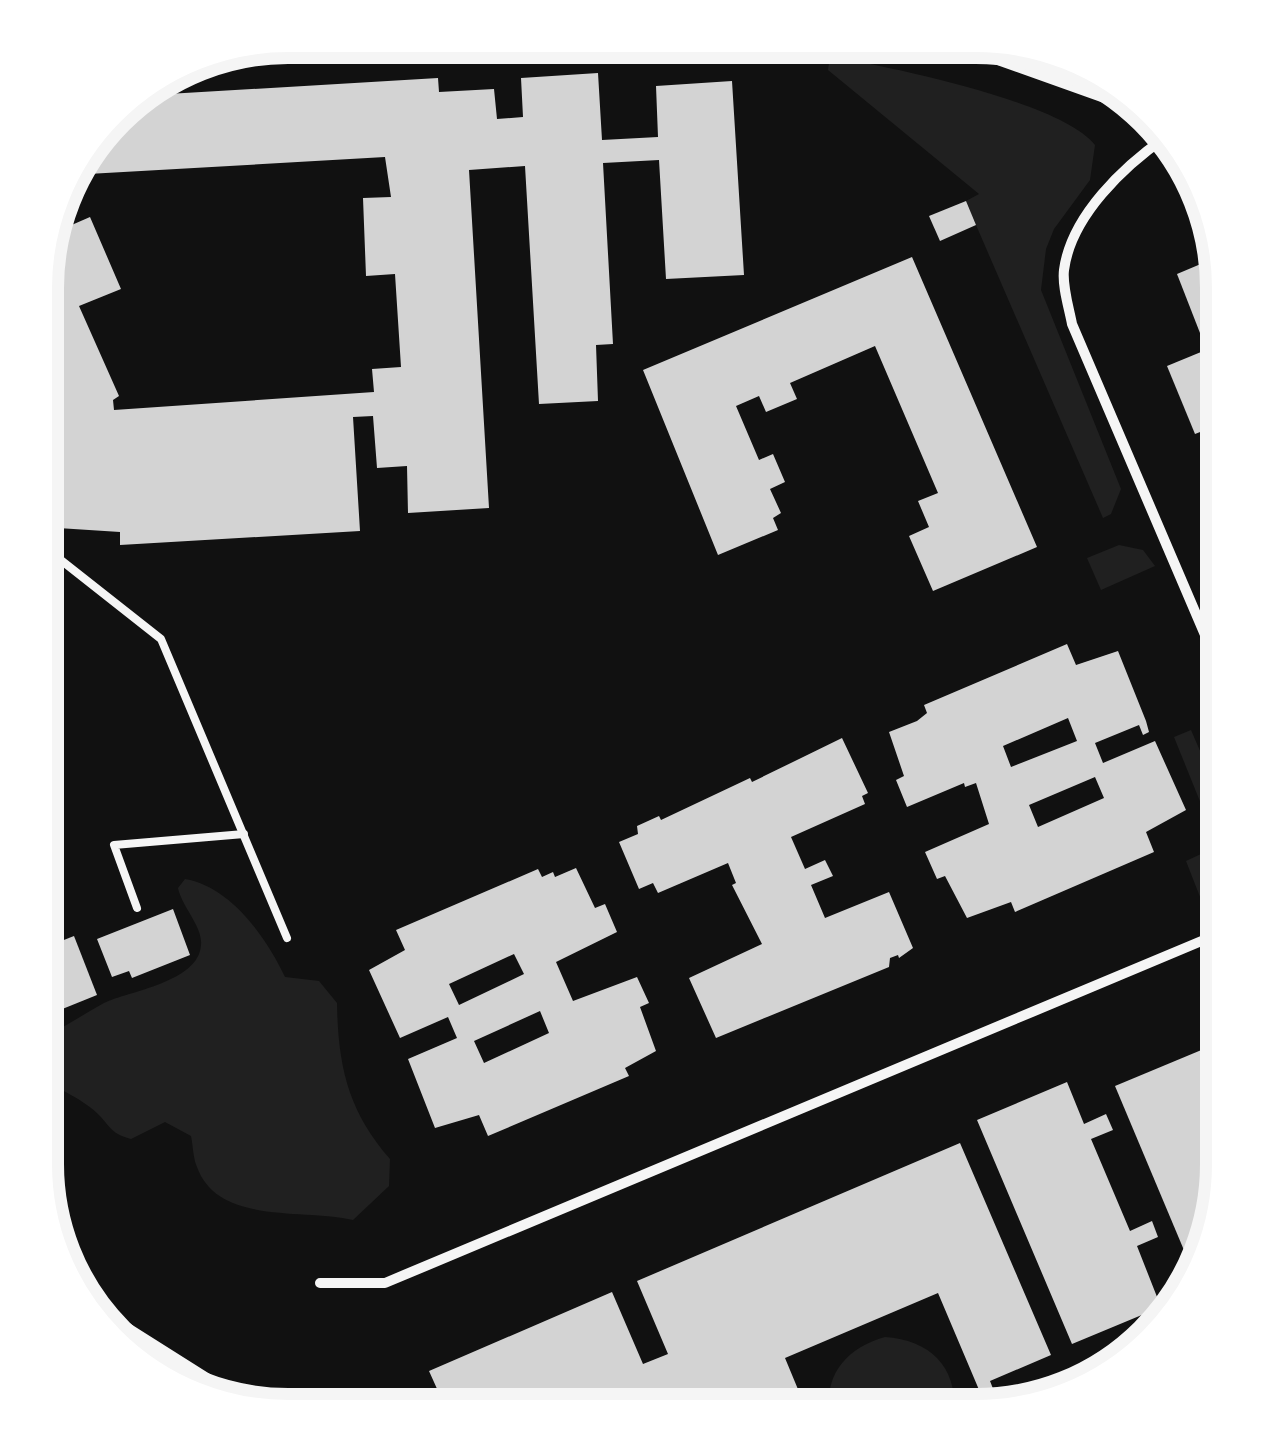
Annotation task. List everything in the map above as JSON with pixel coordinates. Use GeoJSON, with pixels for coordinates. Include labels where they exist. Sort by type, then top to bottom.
{"type":"FeatureCollection","features":[{"type":"Feature","properties":{"kind":"street"},"geometry":{"type":"LineString","coordinates":[[994,59],[1106,98]]}},
{"type":"Feature","properties":{"kind":"street"},"geometry":{"type":"LineString","coordinates":[[1156,145],[1129,163],[1082,224],[1064,270],[1072,324],[1205,636]]}},
{"type":"Feature","properties":{"kind":"street"},"geometry":{"type":"LineString","coordinates":[[320,1283],[385,1283],[1205,939]]}},
{"type":"Feature","properties":{"kind":"lane"},"geometry":{"type":"LineString","coordinates":[[58,558],[160,639],[287,938]]}},
{"type":"Feature","properties":{"kind":"lane"},"geometry":{"type":"LineString","coordinates":[[137,908],[114,845],[244,834]]}},
{"type":"Feature","properties":{"kind":"shaded area"},"geometry":{"type":"Polygon","coordinates":[[[830,58],[840,58],[971,88],[1047,114],[1076,129],[1095,145],[1090,180],[1054,229],[1046,249],[1041,290],[1121,489],[1111,514],[1103,518],[966,201],[979,194],[828,70],[830,58]]]}},
{"type":"Feature","properties":{"kind":"shaded area"},"geometry":{"type":"Polygon","coordinates":[[[1119,545],[1143,550],[1155,566],[1101,590],[1087,558],[1119,545]]]}},
{"type":"Feature","properties":{"kind":"shaded area"},"geometry":{"type":"Polygon","coordinates":[[[1191,730],[1205,762],[1205,814],[1174,737],[1191,730]]]}},
{"type":"Feature","properties":{"kind":"shaded area"},"geometry":{"type":"Polygon","coordinates":[[[1205,852],[1205,901],[1202,902],[1186,861],[1205,852]]]}},
{"type":"Feature","properties":{"kind":"shaded area"},"geometry":{"type":"Polygon","coordinates":[[[185,879],[217,892],[257,931],[285,977],[319,981],[337,1003],[348,1087],[364,1123],[390,1159],[389,1186],[353,1220],[243,1207],[208,1186],[197,1167],[191,1136],[165,1122],[131,1139],[125,1137],[112,1130],[94,1110],[58,1089],[58,1029],[104,1003],[176,976],[197,958],[201,938],[178,888],[185,879]]]}},
{"type":"Feature","properties":{"kind":"shaded area"},"geometry":{"type":"Polygon","coordinates":[[[885,1337],[901,1339],[927,1350],[945,1369],[954,1394],[829,1394],[842,1363],[872,1341],[885,1337]]]}},
{"type":"Feature","properties":{"kind":"building"},"geometry":{"type":"Polygon","coordinates":[[[598,73],[602,140],[658,137],[656,86],[732,81],[744,275],[666,279],[659,160],[603,163],[613,344],[596,345],[598,401],[539,404],[525,166],[469,170],[489,508],[408,513],[407,466],[377,468],[373,416],[353,417],[360,531],[120,545],[120,532],[58,528],[58,287],[65,228],[90,217],[121,289],[79,306],[119,396],[113,400],[114,410],[374,392],[372,369],[401,367],[395,274],[366,276],[363,198],[391,197],[385,157],[87,174],[114,136],[136,114],[163,94],[438,78],[439,92],[494,89],[497,119],[523,117],[521,78],[598,73]]]}},
{"type":"Feature","properties":{"kind":"building"},"geometry":{"type":"Polygon","coordinates":[[[966,201],[976,225],[940,241],[929,216],[966,201]]]}},
{"type":"Feature","properties":{"kind":"building"},"geometry":{"type":"Polygon","coordinates":[[[912,257],[1037,547],[933,591],[909,536],[929,527],[918,501],[938,493],[875,346],[790,383],[797,399],[766,412],[759,396],[736,406],[759,460],[773,454],[785,482],[770,489],[781,513],[773,518],[778,530],[718,555],[643,370],[912,257]]]}},
{"type":"Feature","properties":{"kind":"building"},"geometry":{"type":"Polygon","coordinates":[[[1204,263],[1205,331],[1200,333],[1177,274],[1204,263]]]}},
{"type":"Feature","properties":{"kind":"building"},"geometry":{"type":"Polygon","coordinates":[[[1205,350],[1205,430],[1195,434],[1167,366],[1205,350]]]}},
{"type":"Feature","properties":{"kind":"building"},"geometry":{"type":"Polygon","coordinates":[[[1067,644],[1076,665],[1118,651],[1149,732],[1143,735],[1139,725],[1095,743],[1103,763],[1155,741],[1186,810],[1146,832],[1154,852],[1015,912],[1011,902],[967,918],[945,876],[937,879],[925,852],[989,824],[976,783],[965,787],[964,783],[907,807],[896,780],[904,776],[889,732],[917,721],[927,713],[924,705],[1067,644]],[[1068,718],[1003,746],[1011,767],[1077,741],[1068,718]],[[1095,777],[1029,805],[1038,827],[1104,798],[1095,777]]]}},
{"type":"Feature","properties":{"kind":"building"},"geometry":{"type":"Polygon","coordinates":[[[842,738],[868,793],[862,796],[865,804],[791,837],[805,869],[825,860],[833,876],[811,885],[825,918],[889,892],[913,948],[899,958],[890,958],[889,967],[716,1038],[689,978],[762,944],[732,885],[736,883],[728,863],[658,893],[653,883],[639,889],[619,842],[638,834],[637,826],[659,816],[661,820],[750,778],[752,782],[842,738]]]}},
{"type":"Feature","properties":{"kind":"building"},"geometry":{"type":"Polygon","coordinates":[[[576,868],[595,908],[605,904],[617,932],[556,962],[573,1001],[637,977],[649,1003],[640,1007],[656,1051],[625,1068],[629,1076],[488,1136],[479,1115],[435,1128],[408,1059],[457,1038],[448,1017],[400,1038],[369,970],[405,950],[396,930],[538,869],[542,877],[553,872],[555,877],[576,868]],[[514,954],[449,984],[459,1005],[524,974],[514,954]],[[540,1011],[474,1041],[484,1063],[549,1033],[540,1011]]]}},
{"type":"Feature","properties":{"kind":"building"},"geometry":{"type":"Polygon","coordinates":[[[173,909],[190,955],[132,978],[129,971],[112,977],[97,939],[173,909]]]}},
{"type":"Feature","properties":{"kind":"building"},"geometry":{"type":"Polygon","coordinates":[[[74,936],[97,995],[58,1011],[58,942],[74,936]]]}},
{"type":"Feature","properties":{"kind":"building"},"geometry":{"type":"Polygon","coordinates":[[[1205,1048],[1205,1180],[1201,1210],[1186,1256],[1115,1086],[1205,1048]]]}},
{"type":"Feature","properties":{"kind":"building"},"geometry":{"type":"Polygon","coordinates":[[[1067,1082],[1084,1124],[1106,1114],[1113,1130],[1091,1139],[1130,1231],[1152,1221],[1158,1237],[1137,1246],[1159,1303],[1153,1310],[1072,1344],[977,1120],[1067,1082]]]}},
{"type":"Feature","properties":{"kind":"building"},"geometry":{"type":"Polygon","coordinates":[[[960,1143],[1051,1355],[990,1381],[995,1393],[981,1394],[938,1293],[785,1358],[800,1394],[439,1394],[429,1371],[612,1292],[643,1364],[668,1354],[637,1281],[960,1143]]]}},
{"type":"Feature","properties":{"kind":"building"},"geometry":{"type":"Polygon","coordinates":[[[1114,1348],[1086,1366],[1084,1361],[1114,1348]]]}}]}
